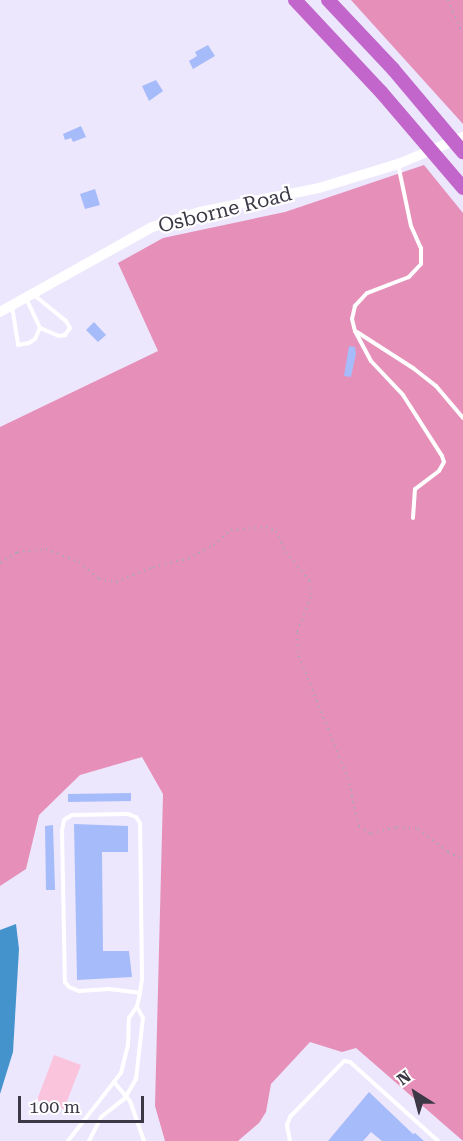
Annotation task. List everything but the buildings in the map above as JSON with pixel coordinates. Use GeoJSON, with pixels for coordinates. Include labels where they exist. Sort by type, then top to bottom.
{"type":"FeatureCollection","features":[{"type":"Feature","properties":{"kind":"highway"},"geometry":{"type":"LineString","coordinates":[[295,0],[421,138],[463,188]]}},
{"type":"Feature","properties":{"kind":"highway"},"geometry":{"type":"LineString","coordinates":[[328,0],[393,69],[463,152]]}},
{"type":"Feature","properties":{"kind":"street","name":"Osborne Road"},"geometry":{"type":"LineString","coordinates":[[0,312],[152,227],[200,212],[320,188],[398,164],[463,137]]}},
{"type":"Feature","properties":{"kind":"lane"},"geometry":{"type":"LineString","coordinates":[[398,164],[411,226],[421,248],[421,264],[409,278],[373,289],[360,299],[353,313],[355,331],[371,361],[403,395],[442,456],[443,467],[416,489],[413,518]]}},
{"type":"Feature","properties":{"kind":"lane"},"geometry":{"type":"LineString","coordinates":[[29,295],[66,321],[70,328],[69,333],[59,336],[40,328]]}},
{"type":"Feature","properties":{"kind":"lane"},"geometry":{"type":"LineString","coordinates":[[12,305],[18,345],[35,339],[40,328],[29,295]]}},
{"type":"Feature","properties":{"kind":"lane"},"geometry":{"type":"LineString","coordinates":[[355,331],[413,368],[436,386],[463,418]]}},
{"type":"Feature","properties":{"kind":"lane"},"geometry":{"type":"LineString","coordinates":[[68,1141],[123,1067],[129,1018],[136,1006],[140,993],[142,979],[140,823],[136,817],[128,814],[72,815],[64,820],[62,830],[65,982],[69,987],[79,991],[109,989],[140,993]]}},
{"type":"Feature","properties":{"kind":"lane"},"geometry":{"type":"LineString","coordinates":[[88,1141],[101,1117],[127,1096],[137,1076],[142,1018],[136,1006]]}},
{"type":"Feature","properties":{"kind":"lane"},"geometry":{"type":"LineString","coordinates":[[290,1141],[287,1125],[290,1117],[344,1060],[351,1062],[438,1141]]}},
{"type":"Feature","properties":{"kind":"lane"},"geometry":{"type":"LineString","coordinates":[[114,1082],[127,1096],[144,1141]]}},
{"type":"Feature","properties":{"kind":"path"},"geometry":{"type":"LineString","coordinates":[[448,0],[463,33]]}},
{"type":"Feature","properties":{"kind":"path"},"geometry":{"type":"LineString","coordinates":[[0,563],[28,548],[46,549],[79,562],[99,579],[116,582],[153,567],[188,559],[213,545],[231,530],[266,527],[276,531],[286,552],[310,581],[311,597],[297,633],[299,656],[348,778],[359,826],[371,834],[397,827],[418,829],[448,852],[463,859]]}},
{"type":"Feature","properties":{"kind":"shaded area"},"geometry":{"type":"Polygon","coordinates":[[[351,0],[463,0],[463,124],[351,0]]]}},
{"type":"Feature","properties":{"kind":"shaded area"},"geometry":{"type":"Polygon","coordinates":[[[424,165],[463,213],[463,1141],[356,1048],[342,1052],[310,1042],[271,1084],[266,1112],[259,1123],[238,1141],[165,1141],[155,1106],[163,794],[142,757],[80,775],[39,815],[26,869],[0,886],[0,427],[158,351],[118,263],[163,238],[285,212],[424,165]]]}},
{"type":"Feature","properties":{"kind":"shaded area"},"geometry":{"type":"Polygon","coordinates":[[[54,1055],[81,1065],[64,1109],[37,1100],[54,1055]]]}},
{"type":"Feature","properties":{"kind":"water"},"geometry":{"type":"Polygon","coordinates":[[[16,924],[19,949],[13,1052],[0,1094],[0,930],[16,924]]]}}]}
